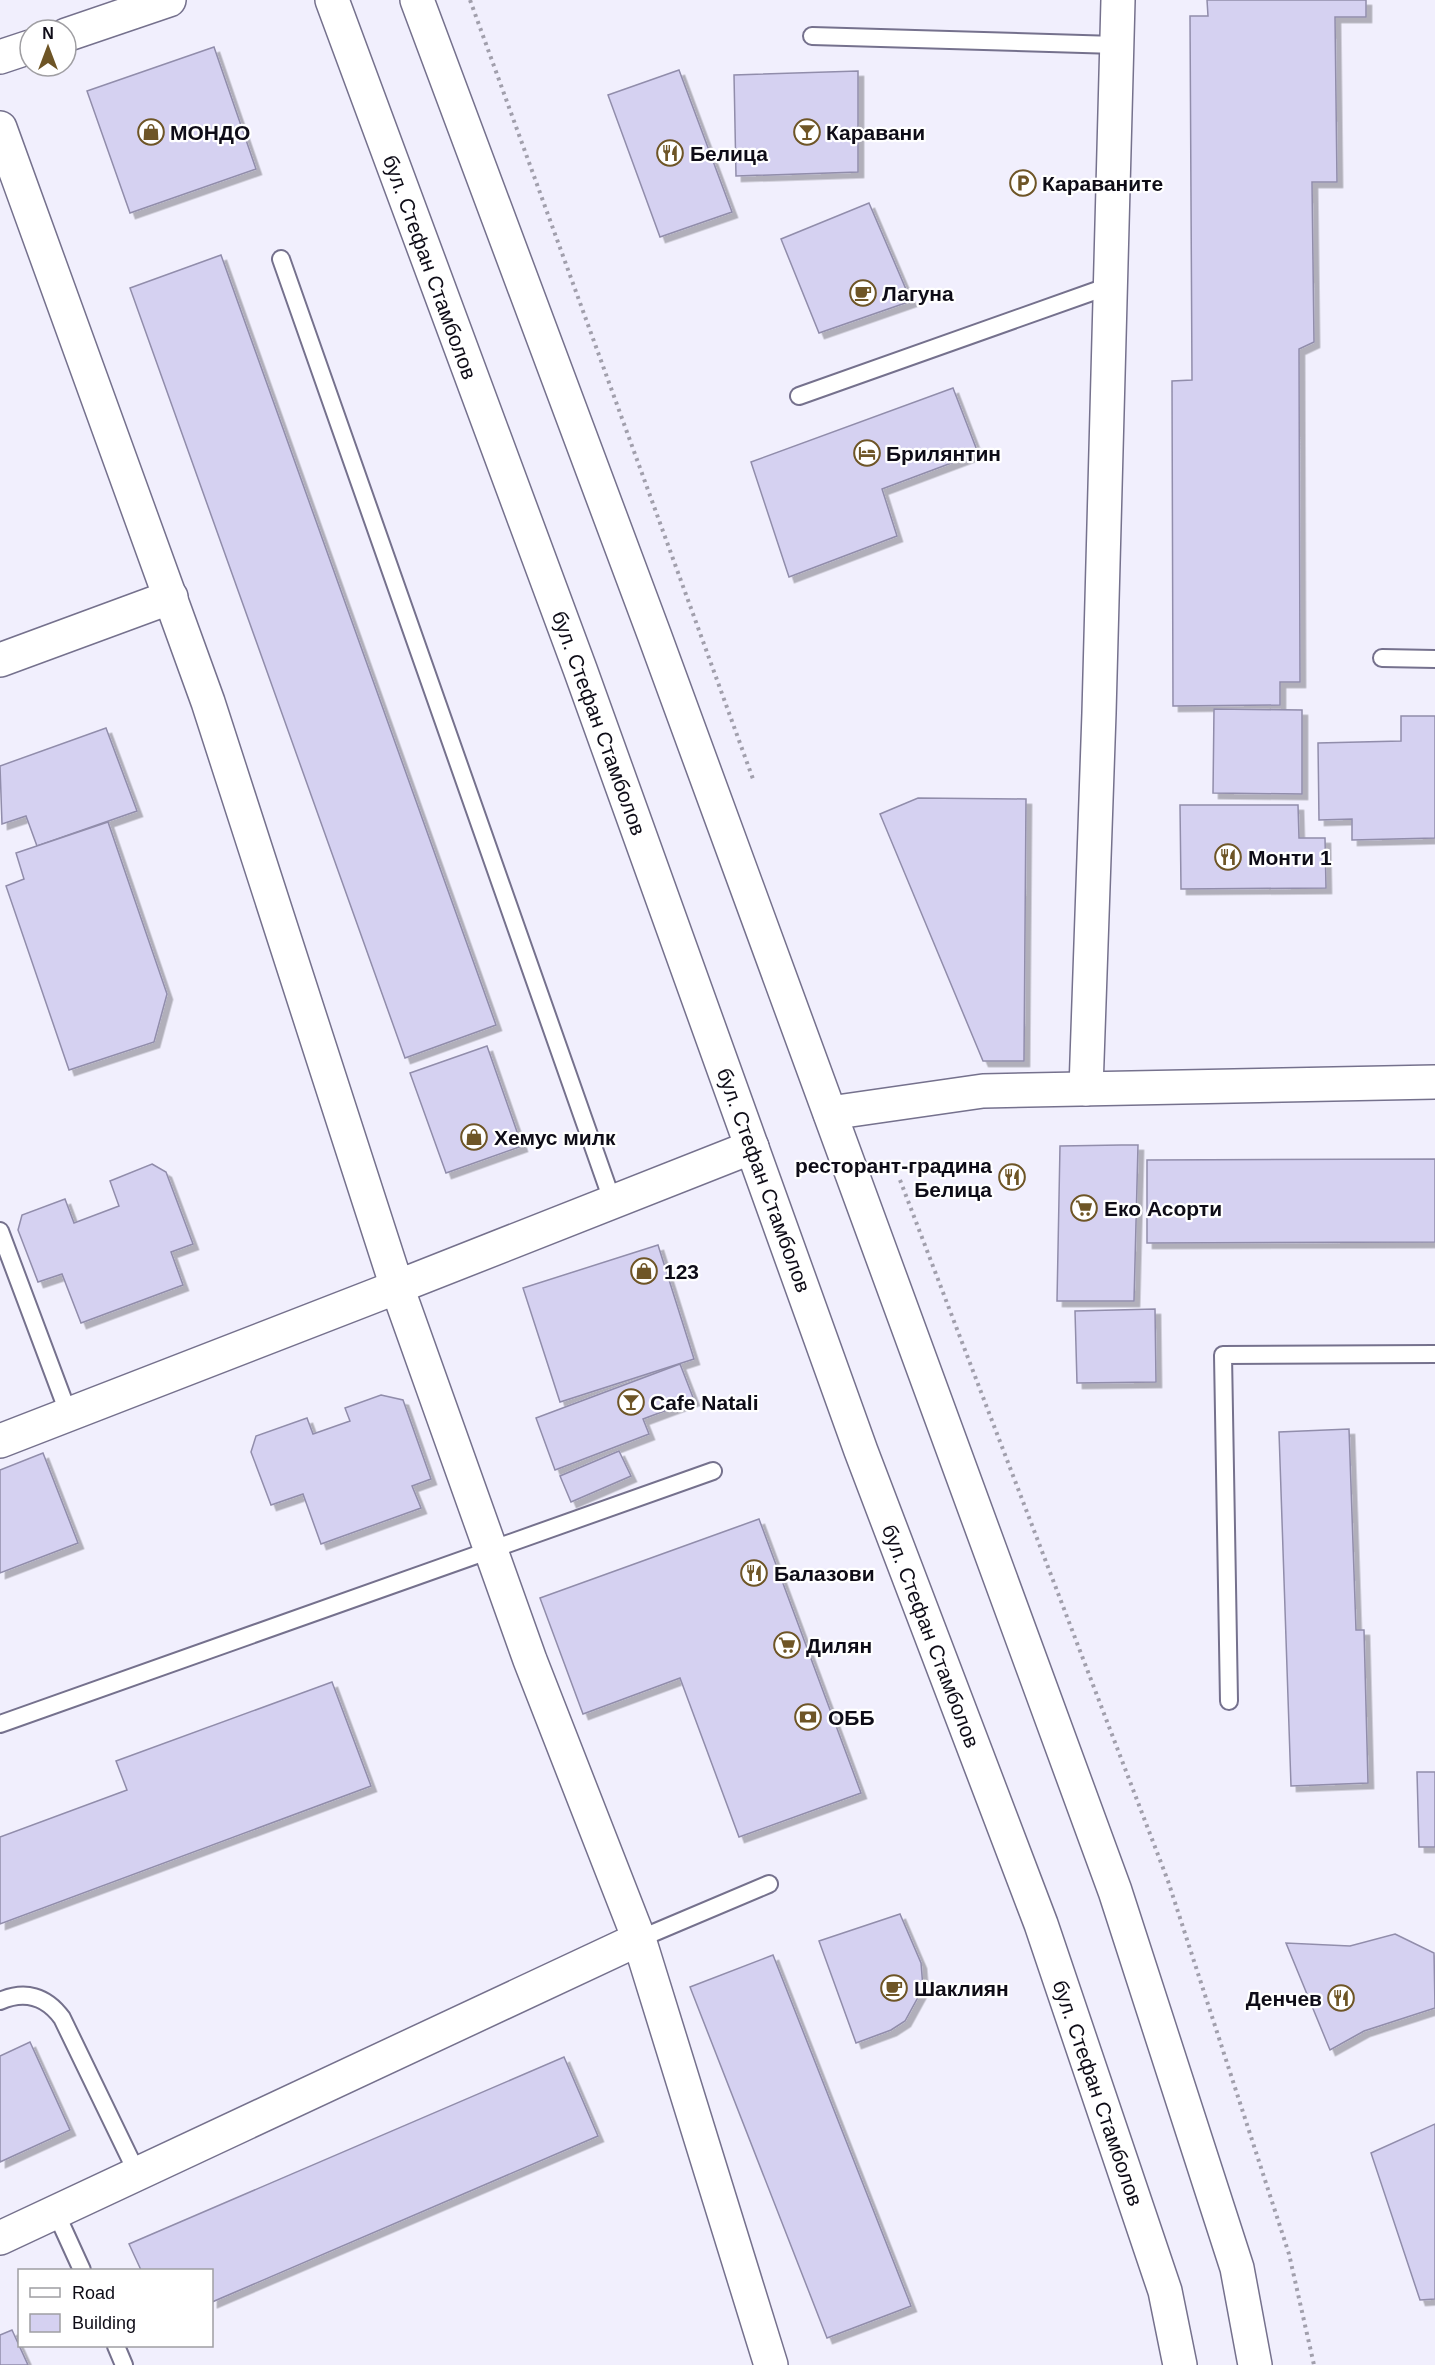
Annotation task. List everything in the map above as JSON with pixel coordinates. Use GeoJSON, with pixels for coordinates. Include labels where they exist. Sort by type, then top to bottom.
{"type":"FeatureCollection","features":[{"type":"Feature","properties":{"kind":"street","name":"бул. Стефан Стамболов"},"geometry":{"type":"LineString","coordinates":[[332,0],[580,669],[861,1451],[1041,1924],[1165,2291],[1180,2365]]}},
{"type":"Feature","properties":{"kind":"street"},"geometry":{"type":"LineString","coordinates":[[417,0],[830,1113],[1115,1891],[1237,2268],[1256,2365]]}},
{"type":"Feature","properties":{"kind":"street"},"geometry":{"type":"LineString","coordinates":[[1086,1089],[1118,0]]}},
{"type":"Feature","properties":{"kind":"street"},"geometry":{"type":"LineString","coordinates":[[78,31],[164,1]]}},
{"type":"Feature","properties":{"kind":"street"},"geometry":{"type":"LineString","coordinates":[[0,57],[18,51]]}},
{"type":"Feature","properties":{"kind":"street"},"geometry":{"type":"LineString","coordinates":[[0,128],[208,702],[397,1287],[489,1550],[639,1939],[771,2365]]}},
{"type":"Feature","properties":{"kind":"street"},"geometry":{"type":"LineString","coordinates":[[0,660],[171,597]]}},
{"type":"Feature","properties":{"kind":"street"},"geometry":{"type":"LineString","coordinates":[[830,1113],[983,1091],[1435,1082]]}},
{"type":"Feature","properties":{"kind":"street"},"geometry":{"type":"LineString","coordinates":[[0,1442],[752,1147]]}},
{"type":"Feature","properties":{"kind":"street"},"geometry":{"type":"LineString","coordinates":[[0,2238],[639,1939]]}},
{"type":"Feature","properties":{"kind":"lane"},"geometry":{"type":"LineString","coordinates":[[812,36],[1116,45]]}},
{"type":"Feature","properties":{"kind":"lane"},"geometry":{"type":"LineString","coordinates":[[281,259],[612,1200]]}},
{"type":"Feature","properties":{"kind":"lane"},"geometry":{"type":"LineString","coordinates":[[799,396],[1109,286]]}},
{"type":"Feature","properties":{"kind":"lane"},"geometry":{"type":"LineString","coordinates":[[1383,658],[1435,659]]}},
{"type":"Feature","properties":{"kind":"lane"},"geometry":{"type":"LineString","coordinates":[[0,1232],[69,1415]]}},
{"type":"Feature","properties":{"kind":"lane"},"geometry":{"type":"LineString","coordinates":[[1229,1701],[1223,1356],[1435,1354]]}},
{"type":"Feature","properties":{"kind":"lane"},"geometry":{"type":"LineString","coordinates":[[0,1724],[713,1471]]}},
{"type":"Feature","properties":{"kind":"lane"},"geometry":{"type":"LineString","coordinates":[[639,1939],[770,1884]]}},
{"type":"Feature","properties":{"kind":"lane"},"geometry":{"type":"LineString","coordinates":[[0,2001],[20,1995],[33,1995],[54,2008],[62,2018],[138,2175]]}},
{"type":"Feature","properties":{"kind":"lane"},"geometry":{"type":"LineString","coordinates":[[56,2213],[81,2269]]}},
{"type":"Feature","properties":{"kind":"lane"},"geometry":{"type":"LineString","coordinates":[[116,2347],[124,2365]]}},
{"type":"Feature","properties":{"kind":"path"},"geometry":{"type":"LineString","coordinates":[[470,0],[754,782]]}},
{"type":"Feature","properties":{"kind":"path"},"geometry":{"type":"LineString","coordinates":[[898,1174],[1168,1881],[1289,2254],[1314,2365]]}},
{"type":"Feature","properties":{"kind":"building"},"geometry":{"type":"Polygon","coordinates":[[[1207,0],[1366,0],[1366,17],[1335,17],[1337,182],[1312,182],[1314,342],[1299,349],[1300,682],[1280,682],[1280,705],[1173,706],[1172,381],[1192,380],[1190,16],[1208,16],[1207,0]]]}},
{"type":"Feature","properties":{"kind":"building"},"geometry":{"type":"Polygon","coordinates":[[[214,47],[256,169],[130,213],[87,91],[214,47]]]}},
{"type":"Feature","properties":{"kind":"building","name":"Белица"},"geometry":{"type":"Polygon","coordinates":[[[679,70],[732,212],[660,237],[608,95],[679,70]]]}},
{"type":"Feature","properties":{"kind":"building"},"geometry":{"type":"Polygon","coordinates":[[[858,71],[858,172],[736,176],[734,75],[858,71]]]}},
{"type":"Feature","properties":{"kind":"building"},"geometry":{"type":"Polygon","coordinates":[[[869,203],[911,301],[819,333],[781,239],[869,203]]]}},
{"type":"Feature","properties":{"kind":"building"},"geometry":{"type":"Polygon","coordinates":[[[221,255],[496,1025],[405,1058],[130,288],[221,255]]]}},
{"type":"Feature","properties":{"kind":"building"},"geometry":{"type":"Polygon","coordinates":[[[953,388],[978,453],[882,489],[897,536],[789,577],[751,462],[953,388]]]}},
{"type":"Feature","properties":{"kind":"building"},"geometry":{"type":"Polygon","coordinates":[[[1214,709],[1302,710],[1302,794],[1213,793],[1214,709]]]}},
{"type":"Feature","properties":{"kind":"building"},"geometry":{"type":"Polygon","coordinates":[[[1401,716],[1435,716],[1435,838],[1352,840],[1352,819],[1319,820],[1318,743],[1401,741],[1401,716]]]}},
{"type":"Feature","properties":{"kind":"building"},"geometry":{"type":"Polygon","coordinates":[[[106,728],[137,811],[37,846],[26,816],[2,824],[0,766],[106,728]]]}},
{"type":"Feature","properties":{"kind":"building"},"geometry":{"type":"Polygon","coordinates":[[[918,798],[1026,799],[1024,1061],[983,1061],[880,814],[918,798]]]}},
{"type":"Feature","properties":{"kind":"building"},"geometry":{"type":"Polygon","coordinates":[[[1180,805],[1298,805],[1299,838],[1325,838],[1326,888],[1181,889],[1180,805]]]}},
{"type":"Feature","properties":{"kind":"building"},"geometry":{"type":"Polygon","coordinates":[[[108,822],[167,994],[154,1042],[69,1070],[6,886],[24,879],[16,853],[108,822]]]}},
{"type":"Feature","properties":{"kind":"building"},"geometry":{"type":"Polygon","coordinates":[[[487,1046],[522,1146],[446,1173],[410,1073],[487,1046]]]}},
{"type":"Feature","properties":{"kind":"building"},"geometry":{"type":"Polygon","coordinates":[[[1138,1145],[1134,1301],[1057,1301],[1060,1146],[1138,1145]]]}},
{"type":"Feature","properties":{"kind":"building"},"geometry":{"type":"Polygon","coordinates":[[[1435,1159],[1435,1242],[1147,1243],[1147,1160],[1435,1159]]]}},
{"type":"Feature","properties":{"kind":"building"},"geometry":{"type":"Polygon","coordinates":[[[152,1164],[166,1172],[193,1244],[171,1252],[183,1285],[81,1323],[62,1274],[38,1282],[18,1230],[22,1215],[65,1199],[74,1223],[119,1206],[110,1181],[152,1164]]]}},
{"type":"Feature","properties":{"kind":"building"},"geometry":{"type":"Polygon","coordinates":[[[658,1245],[694,1359],[560,1402],[523,1288],[658,1245]]]}},
{"type":"Feature","properties":{"kind":"building"},"geometry":{"type":"Polygon","coordinates":[[[1155,1309],[1156,1382],[1077,1383],[1075,1311],[1155,1309]]]}},
{"type":"Feature","properties":{"kind":"building"},"geometry":{"type":"Polygon","coordinates":[[[680,1364],[694,1400],[643,1419],[649,1434],[555,1470],[536,1418],[680,1364]]]}},
{"type":"Feature","properties":{"kind":"building"},"geometry":{"type":"Polygon","coordinates":[[[381,1395],[403,1400],[431,1479],[412,1486],[421,1508],[321,1544],[303,1494],[271,1505],[251,1452],[256,1436],[307,1418],[313,1434],[350,1421],[345,1408],[381,1395]]]}},
{"type":"Feature","properties":{"kind":"building"},"geometry":{"type":"Polygon","coordinates":[[[1349,1429],[1356,1630],[1364,1630],[1368,1783],[1291,1786],[1279,1432],[1349,1429]]]}},
{"type":"Feature","properties":{"kind":"building"},"geometry":{"type":"Polygon","coordinates":[[[619,1451],[631,1476],[571,1502],[560,1476],[619,1451]]]}},
{"type":"Feature","properties":{"kind":"building"},"geometry":{"type":"Polygon","coordinates":[[[43,1453],[78,1543],[0,1573],[0,1470],[43,1453]]]}},
{"type":"Feature","properties":{"kind":"building"},"geometry":{"type":"Polygon","coordinates":[[[759,1519],[861,1793],[739,1837],[680,1678],[583,1714],[540,1598],[759,1519]]]}},
{"type":"Feature","properties":{"kind":"building"},"geometry":{"type":"Polygon","coordinates":[[[332,1682],[371,1786],[0,1924],[0,1837],[127,1790],[116,1761],[332,1682]]]}},
{"type":"Feature","properties":{"kind":"building"},"geometry":{"type":"Polygon","coordinates":[[[1417,1772],[1435,1772],[1435,1847],[1419,1847],[1417,1772]]]}},
{"type":"Feature","properties":{"kind":"building"},"geometry":{"type":"Polygon","coordinates":[[[900,1914],[921,1963],[923,1988],[905,2021],[891,2030],[856,2043],[819,1941],[900,1914]]]}},
{"type":"Feature","properties":{"kind":"building"},"geometry":{"type":"Polygon","coordinates":[[[1395,1934],[1434,1953],[1435,2008],[1364,2031],[1330,2050],[1286,1943],[1350,1946],[1395,1934]]]}},
{"type":"Feature","properties":{"kind":"building"},"geometry":{"type":"Polygon","coordinates":[[[773,1955],[911,2306],[827,2338],[690,1987],[773,1955]]]}},
{"type":"Feature","properties":{"kind":"building"},"geometry":{"type":"Polygon","coordinates":[[[30,2042],[70,2130],[0,2162],[0,2056],[30,2042]]]}},
{"type":"Feature","properties":{"kind":"building"},"geometry":{"type":"Polygon","coordinates":[[[564,2057],[598,2136],[213,2302],[213,2269],[141,2269],[129,2244],[564,2057]]]}},
{"type":"Feature","properties":{"kind":"building"},"geometry":{"type":"Polygon","coordinates":[[[1435,2124],[1435,2299],[1420,2300],[1371,2153],[1435,2124]]]}},
{"type":"Feature","properties":{"kind":"building"},"geometry":{"type":"Polygon","coordinates":[[[12,2330],[28,2365],[0,2365],[0,2335],[12,2330]]]}},
{"type":"Feature","properties":{"kind":"place","name":"МОНДО"},"geometry":{"type":"Point","coordinates":[151,132]}},
{"type":"Feature","properties":{"kind":"place","name":"Каравани"},"geometry":{"type":"Point","coordinates":[807,132]}},
{"type":"Feature","properties":{"kind":"place","name":"Белица"},"geometry":{"type":"Point","coordinates":[670,153]}},
{"type":"Feature","properties":{"kind":"place","name":"Караваните"},"geometry":{"type":"Point","coordinates":[1023,183]}},
{"type":"Feature","properties":{"kind":"place","name":"Лагуна"},"geometry":{"type":"Point","coordinates":[863,293]}},
{"type":"Feature","properties":{"kind":"place","name":"Брилянтин"},"geometry":{"type":"Point","coordinates":[867,453]}},
{"type":"Feature","properties":{"kind":"place","name":"Монти 1"},"geometry":{"type":"Point","coordinates":[1228,857]}},
{"type":"Feature","properties":{"kind":"place","name":"Хемус милк"},"geometry":{"type":"Point","coordinates":[474,1137]}},
{"type":"Feature","properties":{"kind":"place","name":"ресторант-градина Белица"},"geometry":{"type":"Point","coordinates":[1012,1177]}},
{"type":"Feature","properties":{"kind":"place","name":"Еко Асорти"},"geometry":{"type":"Point","coordinates":[1084,1208]}},
{"type":"Feature","properties":{"kind":"place","name":"123"},"geometry":{"type":"Point","coordinates":[644,1271]}},
{"type":"Feature","properties":{"kind":"place","name":"Cafe Natali"},"geometry":{"type":"Point","coordinates":[631,1402]}},
{"type":"Feature","properties":{"kind":"place","name":"Балазови"},"geometry":{"type":"Point","coordinates":[754,1573]}},
{"type":"Feature","properties":{"kind":"place","name":"Дилян"},"geometry":{"type":"Point","coordinates":[787,1645]}},
{"type":"Feature","properties":{"kind":"place","name":"ОББ"},"geometry":{"type":"Point","coordinates":[808,1717]}},
{"type":"Feature","properties":{"kind":"place","name":"Шаклиян"},"geometry":{"type":"Point","coordinates":[894,1988]}},
{"type":"Feature","properties":{"kind":"place","name":"Денчев"},"geometry":{"type":"Point","coordinates":[1341,1998]}}]}
